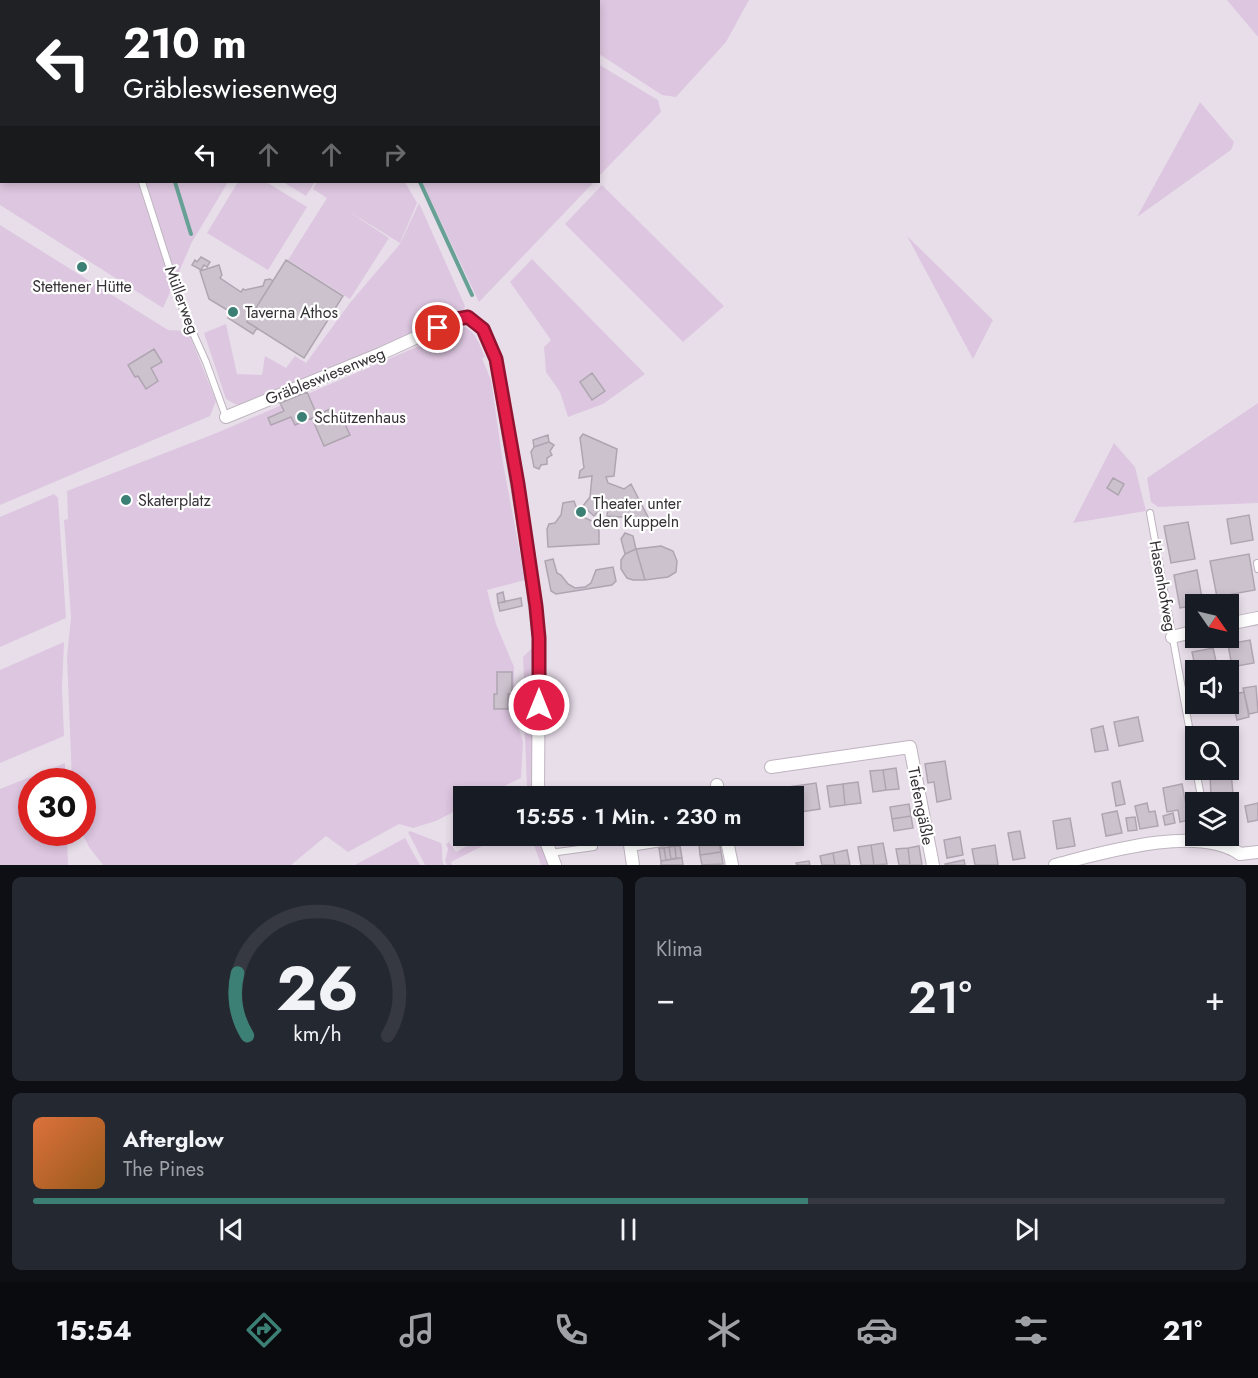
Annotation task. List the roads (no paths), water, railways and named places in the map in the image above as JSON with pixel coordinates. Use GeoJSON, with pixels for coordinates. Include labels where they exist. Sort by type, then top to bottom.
{"type":"FeatureCollection","features":[{"type":"Feature","properties":{"kind":"street","name":"Gräbleswiesenweg"},"geometry":{"type":"LineString","coordinates":[[226,417],[380,354],[457,319],[468,317],[483,329],[496,359],[518,484],[538,627],[538,786]]}},
{"type":"Feature","properties":{"kind":"street"},"geometry":{"type":"LineString","coordinates":[[1239,622],[1258,618]]}},
{"type":"Feature","properties":{"kind":"street"},"geometry":{"type":"LineString","coordinates":[[1172,637],[1185,634]]}},
{"type":"Feature","properties":{"kind":"street","name":"Tiefengäßle"},"geometry":{"type":"LineString","coordinates":[[771,767],[910,747],[933,865]]}},
{"type":"Feature","properties":{"kind":"street"},"geometry":{"type":"LineString","coordinates":[[1055,865],[1128,847],[1185,841]]}},
{"type":"Feature","properties":{"kind":"street"},"geometry":{"type":"LineString","coordinates":[[547,846],[555,865]]}},
{"type":"Feature","properties":{"kind":"street"},"geometry":{"type":"LineString","coordinates":[[630,846],[633,865]]}},
{"type":"Feature","properties":{"kind":"street"},"geometry":{"type":"LineString","coordinates":[[728,846],[732,865]]}},
{"type":"Feature","properties":{"kind":"street"},"geometry":{"type":"LineString","coordinates":[[1225,846],[1232,849],[1242,860],[1258,852]]}},
{"type":"Feature","properties":{"kind":"lane","name":"Müllerweg"},"geometry":{"type":"LineString","coordinates":[[142,183],[184,313],[206,362],[226,417]]}},
{"type":"Feature","properties":{"kind":"lane","name":"Hasenhofweg"},"geometry":{"type":"LineString","coordinates":[[1150,513],[1188,726]]}},
{"type":"Feature","properties":{"kind":"lane"},"geometry":{"type":"LineString","coordinates":[[549,853],[594,847]]}},
{"type":"Feature","properties":{"kind":"waterway"},"geometry":{"type":"LineString","coordinates":[[175,183],[191,234]]}},
{"type":"Feature","properties":{"kind":"waterway"},"geometry":{"type":"LineString","coordinates":[[420,183],[472,295]]}},
{"type":"Feature","properties":{"kind":"place","name":"Stettener Hütte"},"geometry":{"type":"Point","coordinates":[82,267]}},
{"type":"Feature","properties":{"kind":"place","name":"Taverna Athos"},"geometry":{"type":"Point","coordinates":[233,312]}},
{"type":"Feature","properties":{"kind":"place","name":"Schützenhaus"},"geometry":{"type":"Point","coordinates":[302,417]}},
{"type":"Feature","properties":{"kind":"place","name":"Skaterplatz"},"geometry":{"type":"Point","coordinates":[126,500]}},
{"type":"Feature","properties":{"kind":"place","name":"Theater unter den Kuppeln"},"geometry":{"type":"Point","coordinates":[581,512]}}]}
